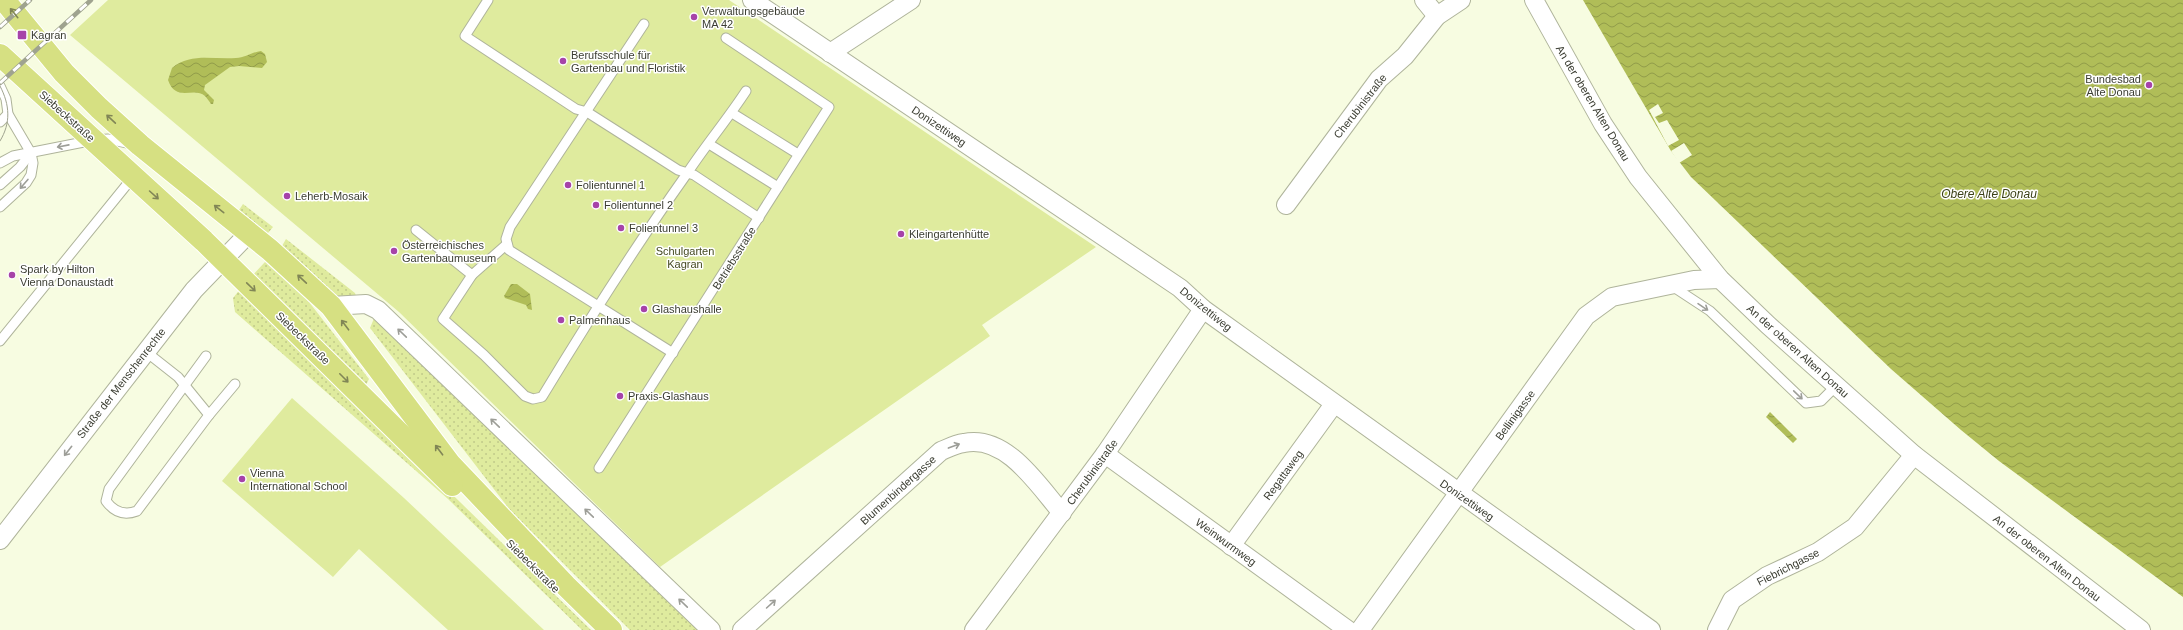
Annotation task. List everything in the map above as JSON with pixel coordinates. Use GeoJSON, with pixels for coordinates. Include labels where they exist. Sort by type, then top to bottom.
{"type":"FeatureCollection","features":[{"type":"Feature","properties":{"kind":"main road","name":"Siebeckstraße"},"geometry":{"type":"LineString","coordinates":[[4,0],[64,73],[140,145],[249,233],[331,306],[450,464],[566,586],[611,630]]}},
{"type":"Feature","properties":{"kind":"main road","name":"Siebeckstraße"},"geometry":{"type":"LineString","coordinates":[[0,55],[133,176],[222,260],[598,630]]}},
{"type":"Feature","properties":{"kind":"street","name":"Donizettiweg"},"geometry":{"type":"LineString","coordinates":[[752,0],[1180,288],[1202,310],[1651,630]]}},
{"type":"Feature","properties":{"kind":"street"},"geometry":{"type":"LineString","coordinates":[[830,53],[911,0]]}},
{"type":"Feature","properties":{"kind":"street"},"geometry":{"type":"LineString","coordinates":[[1424,0],[1437,16]]}},
{"type":"Feature","properties":{"kind":"street","name":"Cherubinistraße"},"geometry":{"type":"LineString","coordinates":[[1286,204],[1379,79],[1405,56],[1437,16],[1461,0]]}},
{"type":"Feature","properties":{"kind":"street","name":"An der oberen Alten Donau"},"geometry":{"type":"LineString","coordinates":[[1534,0],[1587,97],[1638,177],[1720,278],[1914,456],[2141,630]]}},
{"type":"Feature","properties":{"kind":"street","name":"Straße der Menschenrechte"},"geometry":{"type":"LineString","coordinates":[[0,540],[145,351],[194,290],[249,233]]}},
{"type":"Feature","properties":{"kind":"street","name":"Bellinigasse"},"geometry":{"type":"LineString","coordinates":[[1360,630],[1586,316],[1612,297],[1671,285],[1720,278]]}},
{"type":"Feature","properties":{"kind":"street"},"geometry":{"type":"LineString","coordinates":[[331,306],[366,304],[378,310],[711,630]]}},
{"type":"Feature","properties":{"kind":"street","name":"Cherubinistraße"},"geometry":{"type":"LineString","coordinates":[[974,630],[1105,454],[1202,310]]}},
{"type":"Feature","properties":{"kind":"street","name":"Regattaweg"},"geometry":{"type":"LineString","coordinates":[[1231,546],[1334,404]]}},
{"type":"Feature","properties":{"kind":"street","name":"Blumenbindergasse"},"geometry":{"type":"LineString","coordinates":[[742,630],[940,451],[965,442],[987,443],[1010,454],[1062,513]]}},
{"type":"Feature","properties":{"kind":"street","name":"Weinwurmweg"},"geometry":{"type":"LineString","coordinates":[[1105,454],[1348,630]]}},
{"type":"Feature","properties":{"kind":"street","name":"Fiebrichgasse"},"geometry":{"type":"LineString","coordinates":[[1717,630],[1732,600],[1767,576],[1818,552],[1854,527],[1914,456]]}},
{"type":"Feature","properties":{"kind":"lane"},"geometry":{"type":"LineString","coordinates":[[488,0],[465,36],[576,109],[587,112],[678,170],[694,175],[759,218]]}},
{"type":"Feature","properties":{"kind":"lane"},"geometry":{"type":"LineString","coordinates":[[644,24],[510,227],[507,244],[509,250],[673,353]]}},
{"type":"Feature","properties":{"kind":"lane","name":"Betriebsstraße"},"geometry":{"type":"LineString","coordinates":[[599,468],[829,107],[726,38]]}},
{"type":"Feature","properties":{"kind":"lane"},"geometry":{"type":"LineString","coordinates":[[0,86],[6,98],[8,114],[32,153],[31,175],[26,183],[0,207]]}},
{"type":"Feature","properties":{"kind":"lane"},"geometry":{"type":"LineString","coordinates":[[507,244],[472,275],[443,319],[484,355],[525,396],[533,400],[542,397],[597,305],[687,173],[732,113],[746,91]]}},
{"type":"Feature","properties":{"kind":"lane"},"geometry":{"type":"LineString","coordinates":[[732,113],[798,154]]}},
{"type":"Feature","properties":{"kind":"lane"},"geometry":{"type":"LineString","coordinates":[[0,122],[8,114]]}},
{"type":"Feature","properties":{"kind":"lane"},"geometry":{"type":"LineString","coordinates":[[0,163],[13,156],[94,140],[108,139],[140,145]]}},
{"type":"Feature","properties":{"kind":"lane"},"geometry":{"type":"LineString","coordinates":[[709,144],[778,187]]}},
{"type":"Feature","properties":{"kind":"lane"},"geometry":{"type":"LineString","coordinates":[[0,185],[20,167],[32,153]]}},
{"type":"Feature","properties":{"kind":"lane"},"geometry":{"type":"LineString","coordinates":[[0,341],[133,176]]}},
{"type":"Feature","properties":{"kind":"lane"},"geometry":{"type":"LineString","coordinates":[[416,230],[472,275]]}},
{"type":"Feature","properties":{"kind":"lane"},"geometry":{"type":"LineString","coordinates":[[1671,285],[1710,311],[1806,403],[1820,401],[1836,386]]}},
{"type":"Feature","properties":{"kind":"lane"},"geometry":{"type":"LineString","coordinates":[[145,351],[178,377],[209,415]]}},
{"type":"Feature","properties":{"kind":"lane"},"geometry":{"type":"LineString","coordinates":[[206,356],[109,489],[106,501],[111,508],[122,513],[131,514],[137,511],[209,415],[235,384]]}},
{"type":"Feature","properties":{"kind":"green space","name":"Schulgarten Kagran"},"geometry":{"type":"Polygon","coordinates":[[[108,0],[729,0],[1096,247],[982,325],[990,336],[660,567],[399,312],[70,35],[108,0]]]}},
{"type":"Feature","properties":{"kind":"green space"},"geometry":{"type":"Polygon","coordinates":[[[243,204],[273,227],[268,233],[239,210],[243,204]]]}},
{"type":"Feature","properties":{"kind":"green space"},"geometry":{"type":"Polygon","coordinates":[[[286,239],[355,293],[356,296],[335,298],[314,274],[282,246],[286,239]]]}},
{"type":"Feature","properties":{"kind":"green space"},"geometry":{"type":"Polygon","coordinates":[[[265,262],[309,302],[369,379],[366,385],[363,385],[252,276],[265,262]]]}},
{"type":"Feature","properties":{"kind":"green space"},"geometry":{"type":"Polygon","coordinates":[[[241,288],[591,630],[582,630],[448,499],[235,312],[233,298],[241,288]]]}},
{"type":"Feature","properties":{"kind":"green space"},"geometry":{"type":"Polygon","coordinates":[[[375,316],[700,630],[630,630],[510,510],[370,328],[375,316]]]}},
{"type":"Feature","properties":{"kind":"green space"},"geometry":{"type":"Polygon","coordinates":[[[292,398],[404,498],[544,630],[448,630],[359,549],[333,577],[222,481],[292,398]]]}},
{"type":"Feature","properties":{"kind":"water","name":"Obere Alte Donau"},"geometry":{"type":"Polygon","coordinates":[[[1583,0],[2183,0],[2183,597],[1999,461],[1961,430],[1891,369],[1691,177],[1671,151],[1583,0]]]}},
{"type":"Feature","properties":{"kind":"water"},"geometry":{"type":"Polygon","coordinates":[[[261,51],[265,54],[267,62],[262,68],[239,66],[230,67],[205,85],[204,90],[214,100],[213,104],[211,104],[201,93],[180,93],[176,91],[171,87],[168,80],[172,68],[187,60],[195,58],[239,58],[261,51]]]}},
{"type":"Feature","properties":{"kind":"water"},"geometry":{"type":"Polygon","coordinates":[[[511,284],[517,284],[530,294],[532,310],[528,309],[526,305],[505,298],[504,296],[511,284]]]}},
{"type":"Feature","properties":{"kind":"water"},"geometry":{"type":"Polygon","coordinates":[[[1770,412],[1797,439],[1793,443],[1766,417],[1770,412]]]}},
{"type":"Feature","properties":{"kind":"pier"},"geometry":{"type":"Polygon","coordinates":[[[1658,104],[1663,113],[1655,117],[1659,123],[1667,120],[1679,140],[1668,146],[1649,110],[1658,104]]]}},
{"type":"Feature","properties":{"kind":"pier"},"geometry":{"type":"Polygon","coordinates":[[[1684,143],[1692,155],[1679,163],[1671,151],[1684,143]]]}},
{"type":"Feature","properties":{"kind":"tram line"},"geometry":{"type":"LineString","coordinates":[[0,86],[6,100],[8,114],[4,134],[0,141]]}},
{"type":"Feature","properties":{"kind":"railway"},"geometry":{"type":"LineString","coordinates":[[0,27],[30,0]]}},
{"type":"Feature","properties":{"kind":"railway"},"geometry":{"type":"LineString","coordinates":[[0,83],[91,0]]}},
{"type":"Feature","properties":{"kind":"place","name":"Verwaltungsgebäude MA 42"},"geometry":{"type":"Point","coordinates":[694,17]}},
{"type":"Feature","properties":{"kind":"place","name":"Kagran"},"geometry":{"type":"Point","coordinates":[22,35]}},
{"type":"Feature","properties":{"kind":"place","name":"Berufsschule für Gartenbau und Floristik"},"geometry":{"type":"Point","coordinates":[563,61]}},
{"type":"Feature","properties":{"kind":"place","name":"Bundesbad Alte Donau"},"geometry":{"type":"Point","coordinates":[2149,85]}},
{"type":"Feature","properties":{"kind":"place","name":"Folientunnel 1"},"geometry":{"type":"Point","coordinates":[568,185]}},
{"type":"Feature","properties":{"kind":"place","name":"Leherb-Mosaik"},"geometry":{"type":"Point","coordinates":[287,196]}},
{"type":"Feature","properties":{"kind":"place","name":"Folientunnel 2"},"geometry":{"type":"Point","coordinates":[596,205]}},
{"type":"Feature","properties":{"kind":"place","name":"Folientunnel 3"},"geometry":{"type":"Point","coordinates":[621,228]}},
{"type":"Feature","properties":{"kind":"place","name":"Kleingartenhütte"},"geometry":{"type":"Point","coordinates":[901,234]}},
{"type":"Feature","properties":{"kind":"place","name":"Österreichisches Gartenbaumuseum"},"geometry":{"type":"Point","coordinates":[394,251]}},
{"type":"Feature","properties":{"kind":"place","name":"Spark by Hilton Vienna Donaustadt"},"geometry":{"type":"Point","coordinates":[12,275]}},
{"type":"Feature","properties":{"kind":"place","name":"Glashaushalle"},"geometry":{"type":"Point","coordinates":[644,309]}},
{"type":"Feature","properties":{"kind":"place","name":"Palmenhaus"},"geometry":{"type":"Point","coordinates":[561,320]}},
{"type":"Feature","properties":{"kind":"place","name":"Praxis-Glashaus"},"geometry":{"type":"Point","coordinates":[620,396]}},
{"type":"Feature","properties":{"kind":"place","name":"Vienna International School"},"geometry":{"type":"Point","coordinates":[242,479]}}]}
